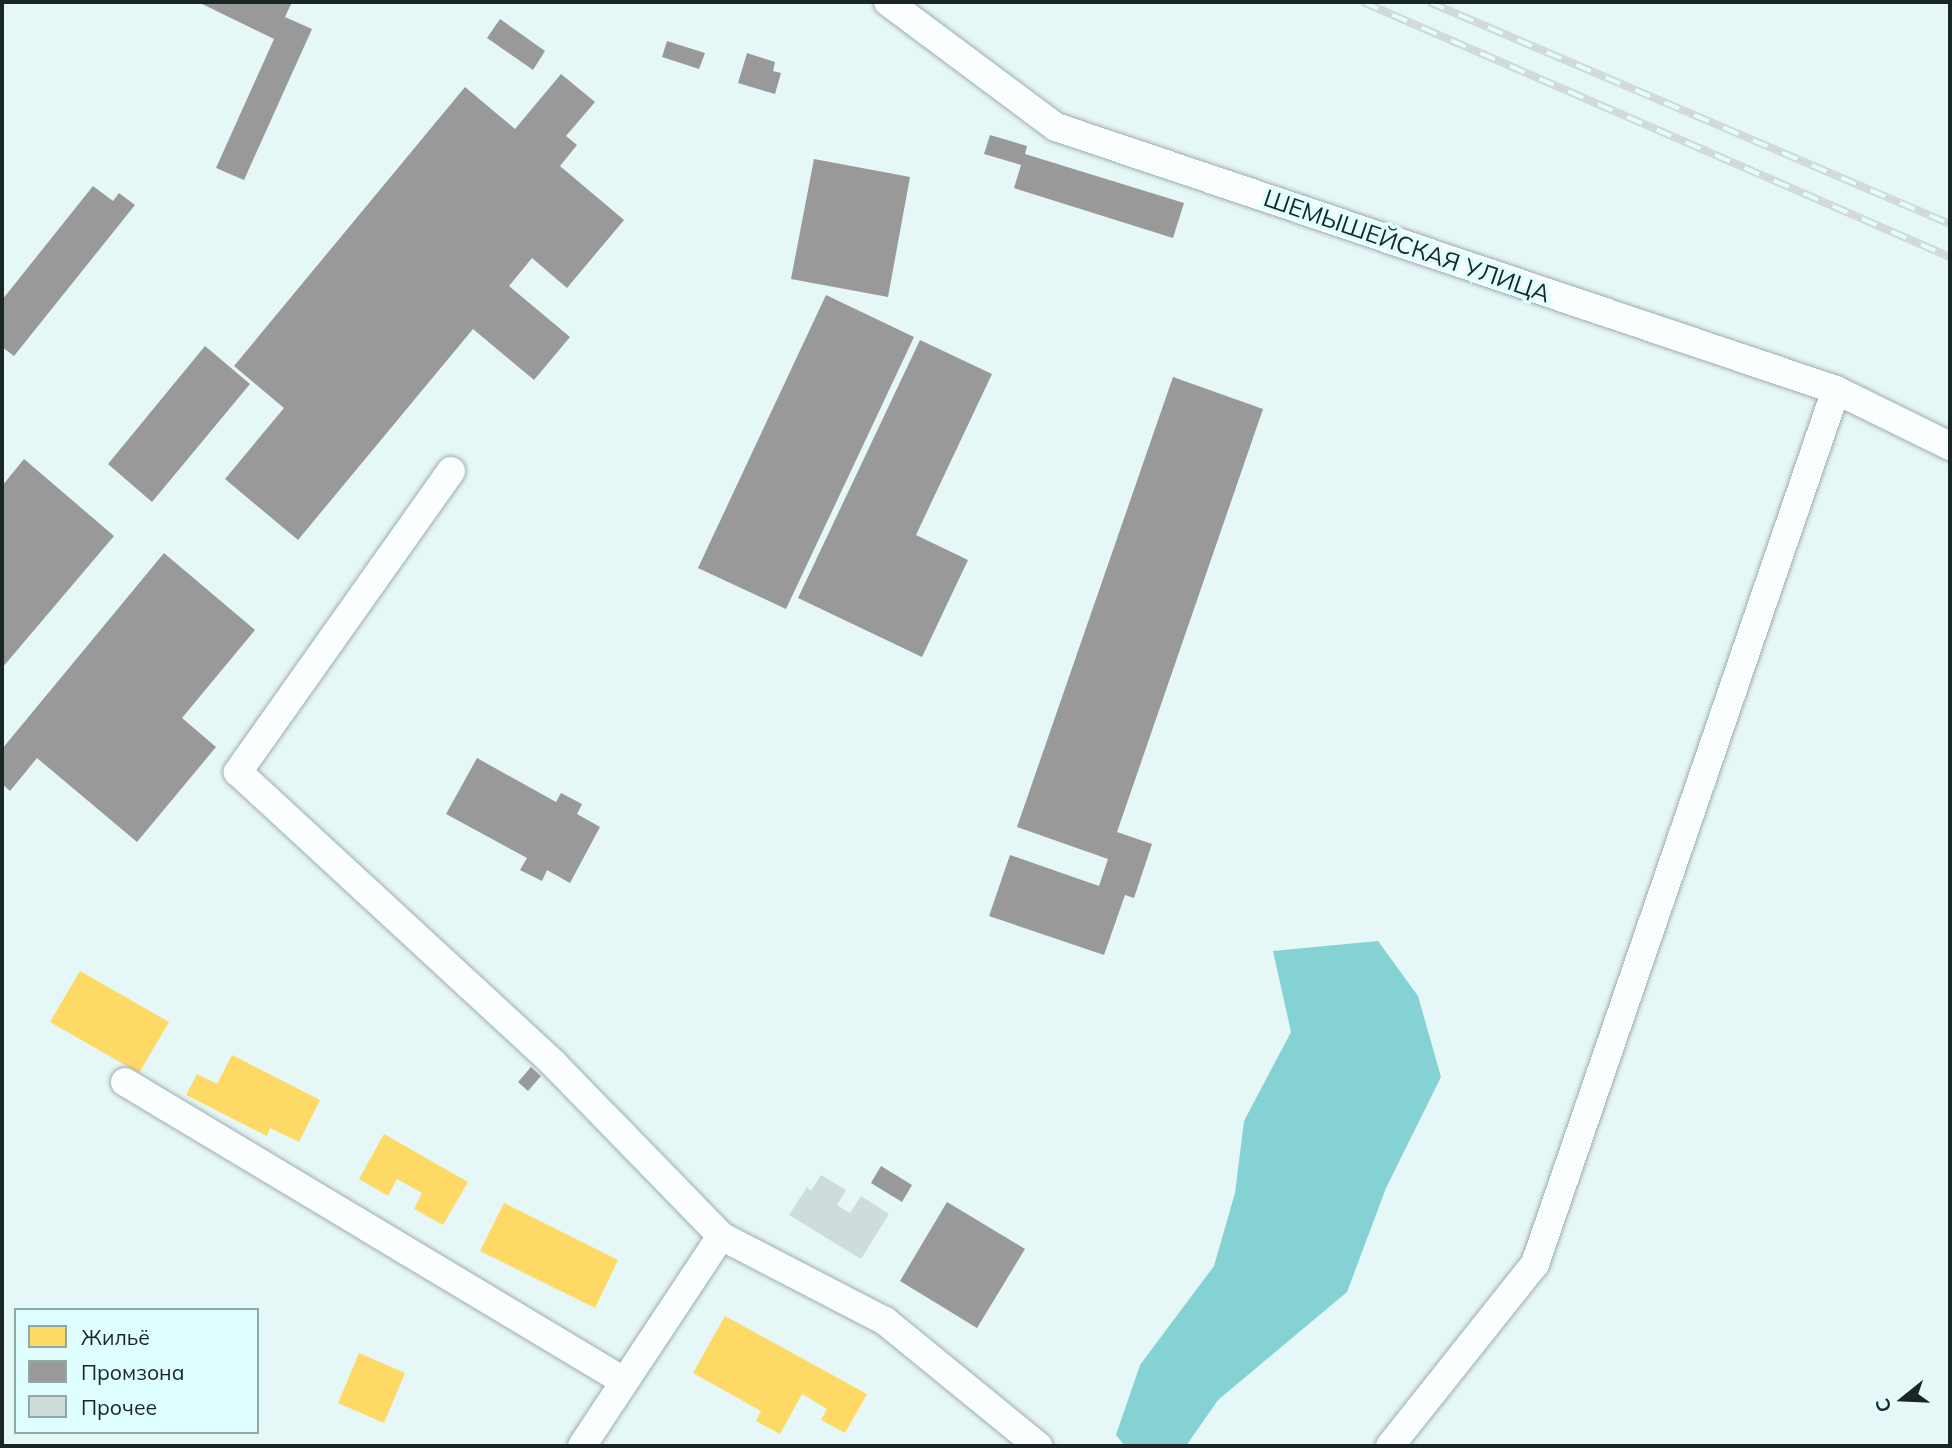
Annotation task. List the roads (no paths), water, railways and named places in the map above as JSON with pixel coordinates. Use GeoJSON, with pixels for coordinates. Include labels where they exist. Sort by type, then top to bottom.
{"type":"FeatureCollection","features":[{"type":"Feature","properties":{"kind":"street","name":"ШЕМЫШЕЙСКАЯ УЛИЦА"},"geometry":{"type":"LineString","coordinates":[[888,2],[1056,127],[1836,390],[1950,446]]}},
{"type":"Feature","properties":{"kind":"street"},"geometry":{"type":"LineString","coordinates":[[1391,1446],[1535,1264],[1836,390]]}},
{"type":"Feature","properties":{"kind":"street"},"geometry":{"type":"LineString","coordinates":[[450,471],[238,772],[553,1063],[721,1236],[885,1321],[1038,1446]]}},
{"type":"Feature","properties":{"kind":"street"},"geometry":{"type":"LineString","coordinates":[[125,1083],[622,1380]]}},
{"type":"Feature","properties":{"kind":"street"},"geometry":{"type":"LineString","coordinates":[[582,1446],[622,1380],[721,1236]]}},
{"type":"Feature","properties":{"kind":"water"},"geometry":{"type":"Polygon","coordinates":[[[1378,941],[1418,996],[1441,1077],[1386,1188],[1347,1292],[1218,1400],[1186,1446],[1125,1446],[1116,1435],[1140,1365],[1214,1266],[1235,1193],[1244,1121],[1291,1032],[1273,951],[1378,941]]]}},
{"type":"Feature","properties":{"kind":"railway"},"geometry":{"type":"LineString","coordinates":[[1363,2],[1950,257]]}},
{"type":"Feature","properties":{"kind":"railway"},"geometry":{"type":"LineString","coordinates":[[1429,2],[1950,224]]}}]}
